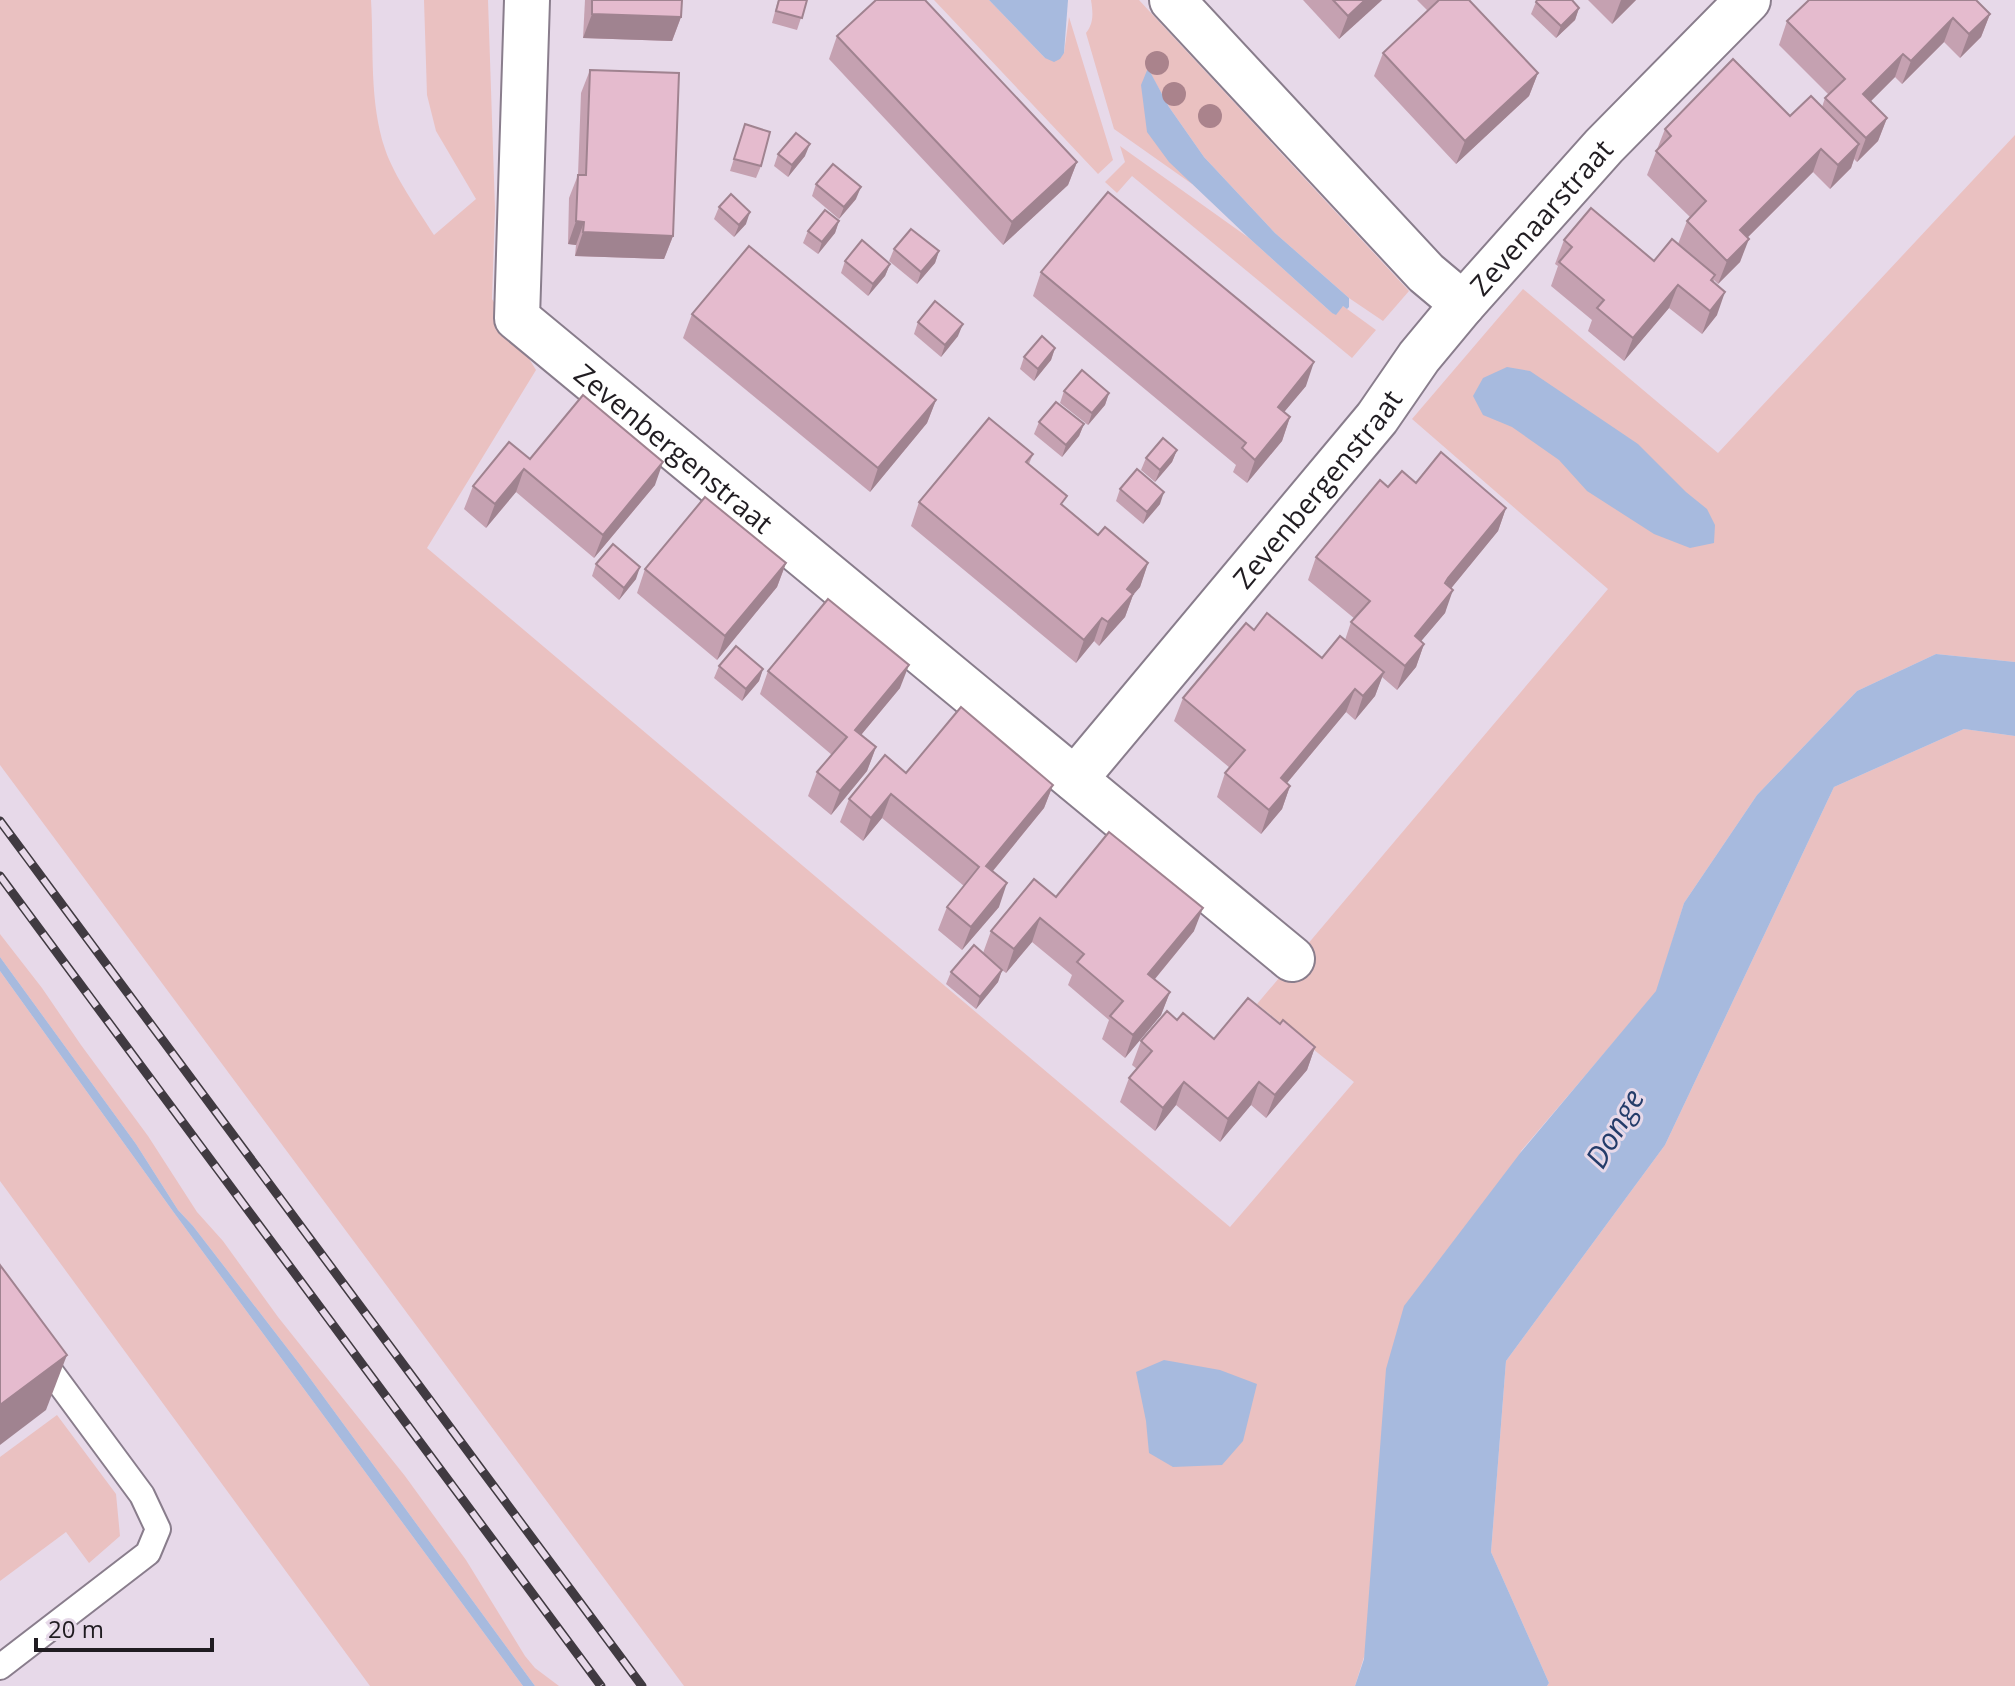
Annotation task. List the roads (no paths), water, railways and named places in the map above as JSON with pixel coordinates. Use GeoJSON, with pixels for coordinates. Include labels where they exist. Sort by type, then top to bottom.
{"type":"FeatureCollection","features":[{"type":"Feature","properties":{"kind":"street","name":"Zevenbergenstraat"},"geometry":{"type":"LineString","coordinates":[[527,0],[517,318],[1292,959]]}},
{"type":"Feature","properties":{"kind":"street","name":"Zevenaarstraat"},"geometry":{"type":"LineString","coordinates":[[1172,0],[1426,273],[1463,304],[1604,146],[1748,0]]}},
{"type":"Feature","properties":{"kind":"street","name":"Zevenbergenstraat"},"geometry":{"type":"LineString","coordinates":[[1075,779],[1377,418],[1419,357],[1463,304]]}},
{"type":"Feature","properties":{"kind":"lane"},"geometry":{"type":"LineString","coordinates":[[0,1303],[142,1495],[158,1529],[148,1553],[0,1667]]}},
{"type":"Feature","properties":{"kind":"water"},"geometry":{"type":"Polygon","coordinates":[[[989,0],[1068,0],[1064,53],[1060,59],[1054,62],[1045,58],[989,0]]]}},
{"type":"Feature","properties":{"kind":"water"},"geometry":{"type":"Polygon","coordinates":[[[1148,68],[1169,107],[1204,157],[1275,233],[1349,298],[1347,309],[1343,306],[1336,315],[1332,313],[1169,162],[1147,132],[1141,85],[1148,68]]]}},
{"type":"Feature","properties":{"kind":"water"},"geometry":{"type":"Polygon","coordinates":[[[1507,367],[1530,371],[1638,444],[1707,509],[1715,525],[1714,543],[1690,548],[1654,534],[1587,491],[1559,460],[1512,427],[1483,415],[1473,396],[1483,378],[1507,367]]]}},
{"type":"Feature","properties":{"kind":"water","name":"Donge"},"geometry":{"type":"Polygon","coordinates":[[[1936,654],[2015,662],[2015,736],[1964,729],[1834,787],[1665,1145],[1506,1361],[1491,1552],[1549,1683],[1547,1686],[1355,1686],[1364,1659],[1386,1369],[1404,1306],[1521,1152],[1656,991],[1684,903],[1757,795],[1857,691],[1936,654]]]}},
{"type":"Feature","properties":{"kind":"water"},"geometry":{"type":"Polygon","coordinates":[[[0,957],[136,1144],[178,1210],[301,1366],[535,1686],[523,1686],[172,1210],[0,971],[0,957]]]}},
{"type":"Feature","properties":{"kind":"water"},"geometry":{"type":"Polygon","coordinates":[[[1164,1360],[1220,1370],[1257,1384],[1243,1441],[1222,1465],[1173,1467],[1149,1453],[1136,1372],[1164,1360]]]}},
{"type":"Feature","properties":{"kind":"railway"},"geometry":{"type":"LineString","coordinates":[[0,821],[642,1686]]}},
{"type":"Feature","properties":{"kind":"railway"},"geometry":{"type":"LineString","coordinates":[[0,876],[601,1686]]}}]}
